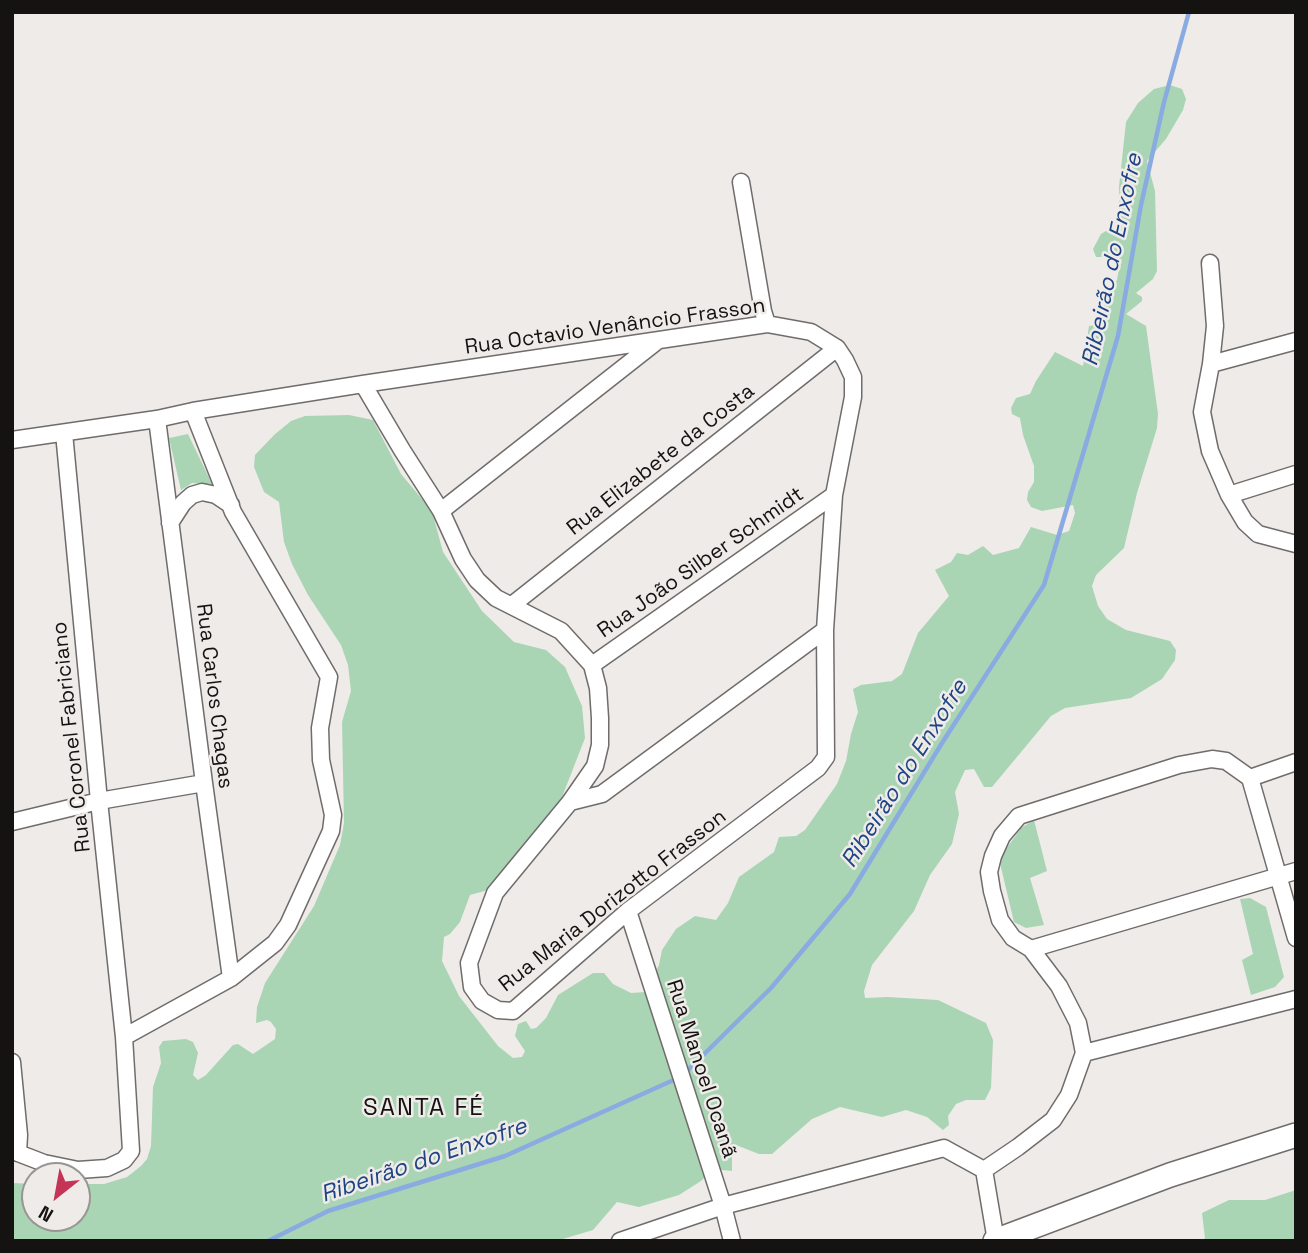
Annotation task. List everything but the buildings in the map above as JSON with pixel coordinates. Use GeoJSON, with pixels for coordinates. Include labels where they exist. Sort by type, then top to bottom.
{"type":"FeatureCollection","features":[{"type":"Feature","properties":{"kind":"street"},"geometry":{"type":"LineString","coordinates":[[741,182],[767,324]]}},
{"type":"Feature","properties":{"kind":"street"},"geometry":{"type":"LineString","coordinates":[[1210,263],[1215,326],[1202,412],[1210,451],[1229,495],[1245,522],[1258,534],[1296,544]]}},
{"type":"Feature","properties":{"kind":"street","name":"Rua Octavio Venâncio Frasson"},"geometry":{"type":"LineString","coordinates":[[12,440],[767,324],[811,332],[837,348]]}},
{"type":"Feature","properties":{"kind":"street"},"geometry":{"type":"LineString","coordinates":[[441,511],[658,340]]}},
{"type":"Feature","properties":{"kind":"street"},"geometry":{"type":"LineString","coordinates":[[1211,364],[1296,341]]}},
{"type":"Feature","properties":{"kind":"street"},"geometry":{"type":"LineString","coordinates":[[570,802],[602,794],[825,630],[834,495],[853,397],[853,377],[837,348]]}},
{"type":"Feature","properties":{"kind":"street","name":"Rua Elizabete da Costa"},"geometry":{"type":"LineString","coordinates":[[512,605],[837,348]]}},
{"type":"Feature","properties":{"kind":"street"},"geometry":{"type":"LineString","coordinates":[[363,384],[441,511],[463,559],[477,580],[496,598],[561,631],[592,665],[600,718],[599,755],[595,766],[570,802]]}},
{"type":"Feature","properties":{"kind":"street"},"geometry":{"type":"LineString","coordinates":[[124,1037],[231,978],[275,943],[288,925],[331,831],[333,815],[321,760],[320,728],[329,677],[231,505],[193,411]]}},
{"type":"Feature","properties":{"kind":"street","name":"Rua Carlos Chagas"},"geometry":{"type":"LineString","coordinates":[[157,419],[231,978]]}},
{"type":"Feature","properties":{"kind":"street","name":"Rua Coronel Fabriciano"},"geometry":{"type":"LineString","coordinates":[[15,1153],[78,1170],[107,1168],[124,1160],[131,1151],[124,1037],[64,433]]}},
{"type":"Feature","properties":{"kind":"street"},"geometry":{"type":"LineString","coordinates":[[1229,495],[1296,474]]}},
{"type":"Feature","properties":{"kind":"street"},"geometry":{"type":"LineString","coordinates":[[170,523],[183,503],[192,495],[202,492],[216,495],[231,505]]}},
{"type":"Feature","properties":{"kind":"street","name":"Rua João Silber Schmidt"},"geometry":{"type":"LineString","coordinates":[[592,665],[834,495]]}},
{"type":"Feature","properties":{"kind":"street","name":"Rua Maria Dorizotto Frasson"},"geometry":{"type":"LineString","coordinates":[[570,802],[495,893],[469,963],[471,987],[482,1001],[498,1010],[513,1011],[628,911],[818,768],[826,757],[825,630]]}},
{"type":"Feature","properties":{"kind":"street"},"geometry":{"type":"LineString","coordinates":[[984,1170],[1053,1120],[1069,1095],[1084,1053],[1078,1023],[1059,986],[1031,949],[1013,938],[1000,920],[992,891],[989,872],[993,856],[1002,836],[1019,816],[1179,765],[1212,759],[1226,761],[1250,778],[1296,938]]}},
{"type":"Feature","properties":{"kind":"street"},"geometry":{"type":"LineString","coordinates":[[1250,778],[1296,762]]}},
{"type":"Feature","properties":{"kind":"street"},"geometry":{"type":"LineString","coordinates":[[12,822],[99,801],[204,783]]}},
{"type":"Feature","properties":{"kind":"street"},"geometry":{"type":"LineString","coordinates":[[1031,949],[1296,871]]}},
{"type":"Feature","properties":{"kind":"street","name":"Rua Manoel Ocanã"},"geometry":{"type":"LineString","coordinates":[[628,911],[732,1241]]}},
{"type":"Feature","properties":{"kind":"street"},"geometry":{"type":"LineString","coordinates":[[227,946],[248,953],[262,954]]}},
{"type":"Feature","properties":{"kind":"street"},"geometry":{"type":"LineString","coordinates":[[1084,1053],[1296,999]]}},
{"type":"Feature","properties":{"kind":"street"},"geometry":{"type":"LineString","coordinates":[[12,1062],[19,1135],[15,1153]]}},
{"type":"Feature","properties":{"kind":"street"},"geometry":{"type":"LineString","coordinates":[[984,1170],[995,1241],[1170,1175],[1296,1135]]}},
{"type":"Feature","properties":{"kind":"street"},"geometry":{"type":"LineString","coordinates":[[620,1241],[723,1206],[944,1148],[984,1170]]}},
{"type":"Feature","properties":{"kind":"green space"},"geometry":{"type":"Polygon","coordinates":[[[1170,85],[1182,89],[1186,99],[1183,110],[1166,139],[1147,161],[1155,191],[1157,271],[1153,279],[1136,293],[1142,297],[1142,301],[1126,314],[1146,326],[1158,414],[1157,428],[1124,548],[1096,575],[1092,586],[1098,606],[1107,619],[1126,630],[1170,641],[1176,650],[1175,660],[1162,679],[1131,698],[1065,708],[1051,716],[992,787],[984,787],[974,769],[965,770],[955,792],[959,814],[952,844],[930,875],[914,911],[872,965],[864,991],[865,998],[938,1000],[986,1023],[993,1040],[991,1088],[985,1100],[966,1100],[956,1104],[948,1116],[949,1125],[943,1130],[927,1117],[906,1110],[882,1117],[840,1107],[812,1119],[772,1154],[759,1154],[736,1145],[732,1151],[732,1171],[713,1169],[701,1181],[679,1195],[639,1207],[617,1202],[593,1230],[556,1241],[12,1241],[12,1183],[21,1183],[21,1232],[91,1232],[91,1184],[104,1184],[127,1177],[147,1159],[151,1146],[153,1087],[161,1063],[159,1047],[163,1041],[186,1039],[193,1042],[198,1053],[193,1075],[198,1080],[206,1075],[233,1045],[238,1044],[253,1054],[275,1039],[276,1029],[271,1022],[267,1020],[256,1023],[257,1007],[265,983],[314,906],[340,845],[344,823],[342,722],[351,691],[348,665],[341,645],[308,595],[292,564],[284,542],[279,502],[264,492],[254,467],[255,455],[274,435],[291,421],[305,416],[349,415],[373,420],[401,474],[432,511],[443,552],[482,611],[514,642],[546,650],[565,667],[582,706],[585,738],[557,810],[499,887],[470,895],[460,922],[444,937],[442,961],[459,996],[498,1046],[513,1058],[522,1057],[525,1051],[515,1036],[518,1024],[526,1021],[531,1029],[536,1028],[546,1018],[558,995],[593,973],[604,973],[613,984],[631,993],[646,992],[659,965],[662,950],[676,929],[695,916],[716,920],[728,903],[739,877],[774,852],[779,837],[796,836],[805,830],[837,784],[846,761],[858,712],[853,689],[861,685],[892,681],[902,674],[918,633],[949,596],[935,570],[951,562],[957,553],[968,555],[983,546],[993,555],[1019,548],[1031,527],[1057,535],[1069,531],[1075,513],[1073,505],[1042,511],[1031,507],[1027,500],[1034,482],[1034,466],[1020,418],[1012,414],[1011,408],[1016,398],[1030,394],[1055,352],[1083,366],[1089,326],[1101,324],[1105,297],[1117,280],[1120,263],[1114,257],[1096,257],[1093,249],[1101,234],[1106,231],[1113,234],[1120,222],[1119,187],[1126,122],[1138,103],[1154,89],[1170,85]]]}},
{"type":"Feature","properties":{"kind":"green space"},"geometry":{"type":"Polygon","coordinates":[[[188,434],[212,484],[192,483],[181,490],[169,438],[188,434]]]}},
{"type":"Feature","properties":{"kind":"green space"},"geometry":{"type":"Polygon","coordinates":[[[1034,820],[1047,871],[1030,878],[1044,925],[1026,928],[1014,922],[999,859],[1021,828],[1034,820]]]}},
{"type":"Feature","properties":{"kind":"green space"},"geometry":{"type":"Polygon","coordinates":[[[1250,898],[1266,907],[1284,977],[1275,987],[1251,995],[1242,960],[1253,954],[1240,899],[1250,898]]]}},
{"type":"Feature","properties":{"kind":"green space"},"geometry":{"type":"Polygon","coordinates":[[[1296,1190],[1296,1241],[1202,1241],[1205,1238],[1202,1213],[1229,1200],[1265,1200],[1296,1190]]]}},
{"type":"Feature","properties":{"kind":"waterway","name":"Ribeirão do Enxofre"},"geometry":{"type":"LineString","coordinates":[[685,1073],[771,988],[850,894],[942,743],[1044,585],[1118,336],[1141,205],[1164,102],[1189,12]]}},
{"type":"Feature","properties":{"kind":"waterway","name":"Ribeirão do Enxofre"},"geometry":{"type":"LineString","coordinates":[[268,1241],[328,1211],[505,1156],[678,1078]]}},
{"type":"Feature","properties":{"kind":"district","name":"SANTA FÉ"},"geometry":{"type":"Point","coordinates":[424,1108]}}]}
